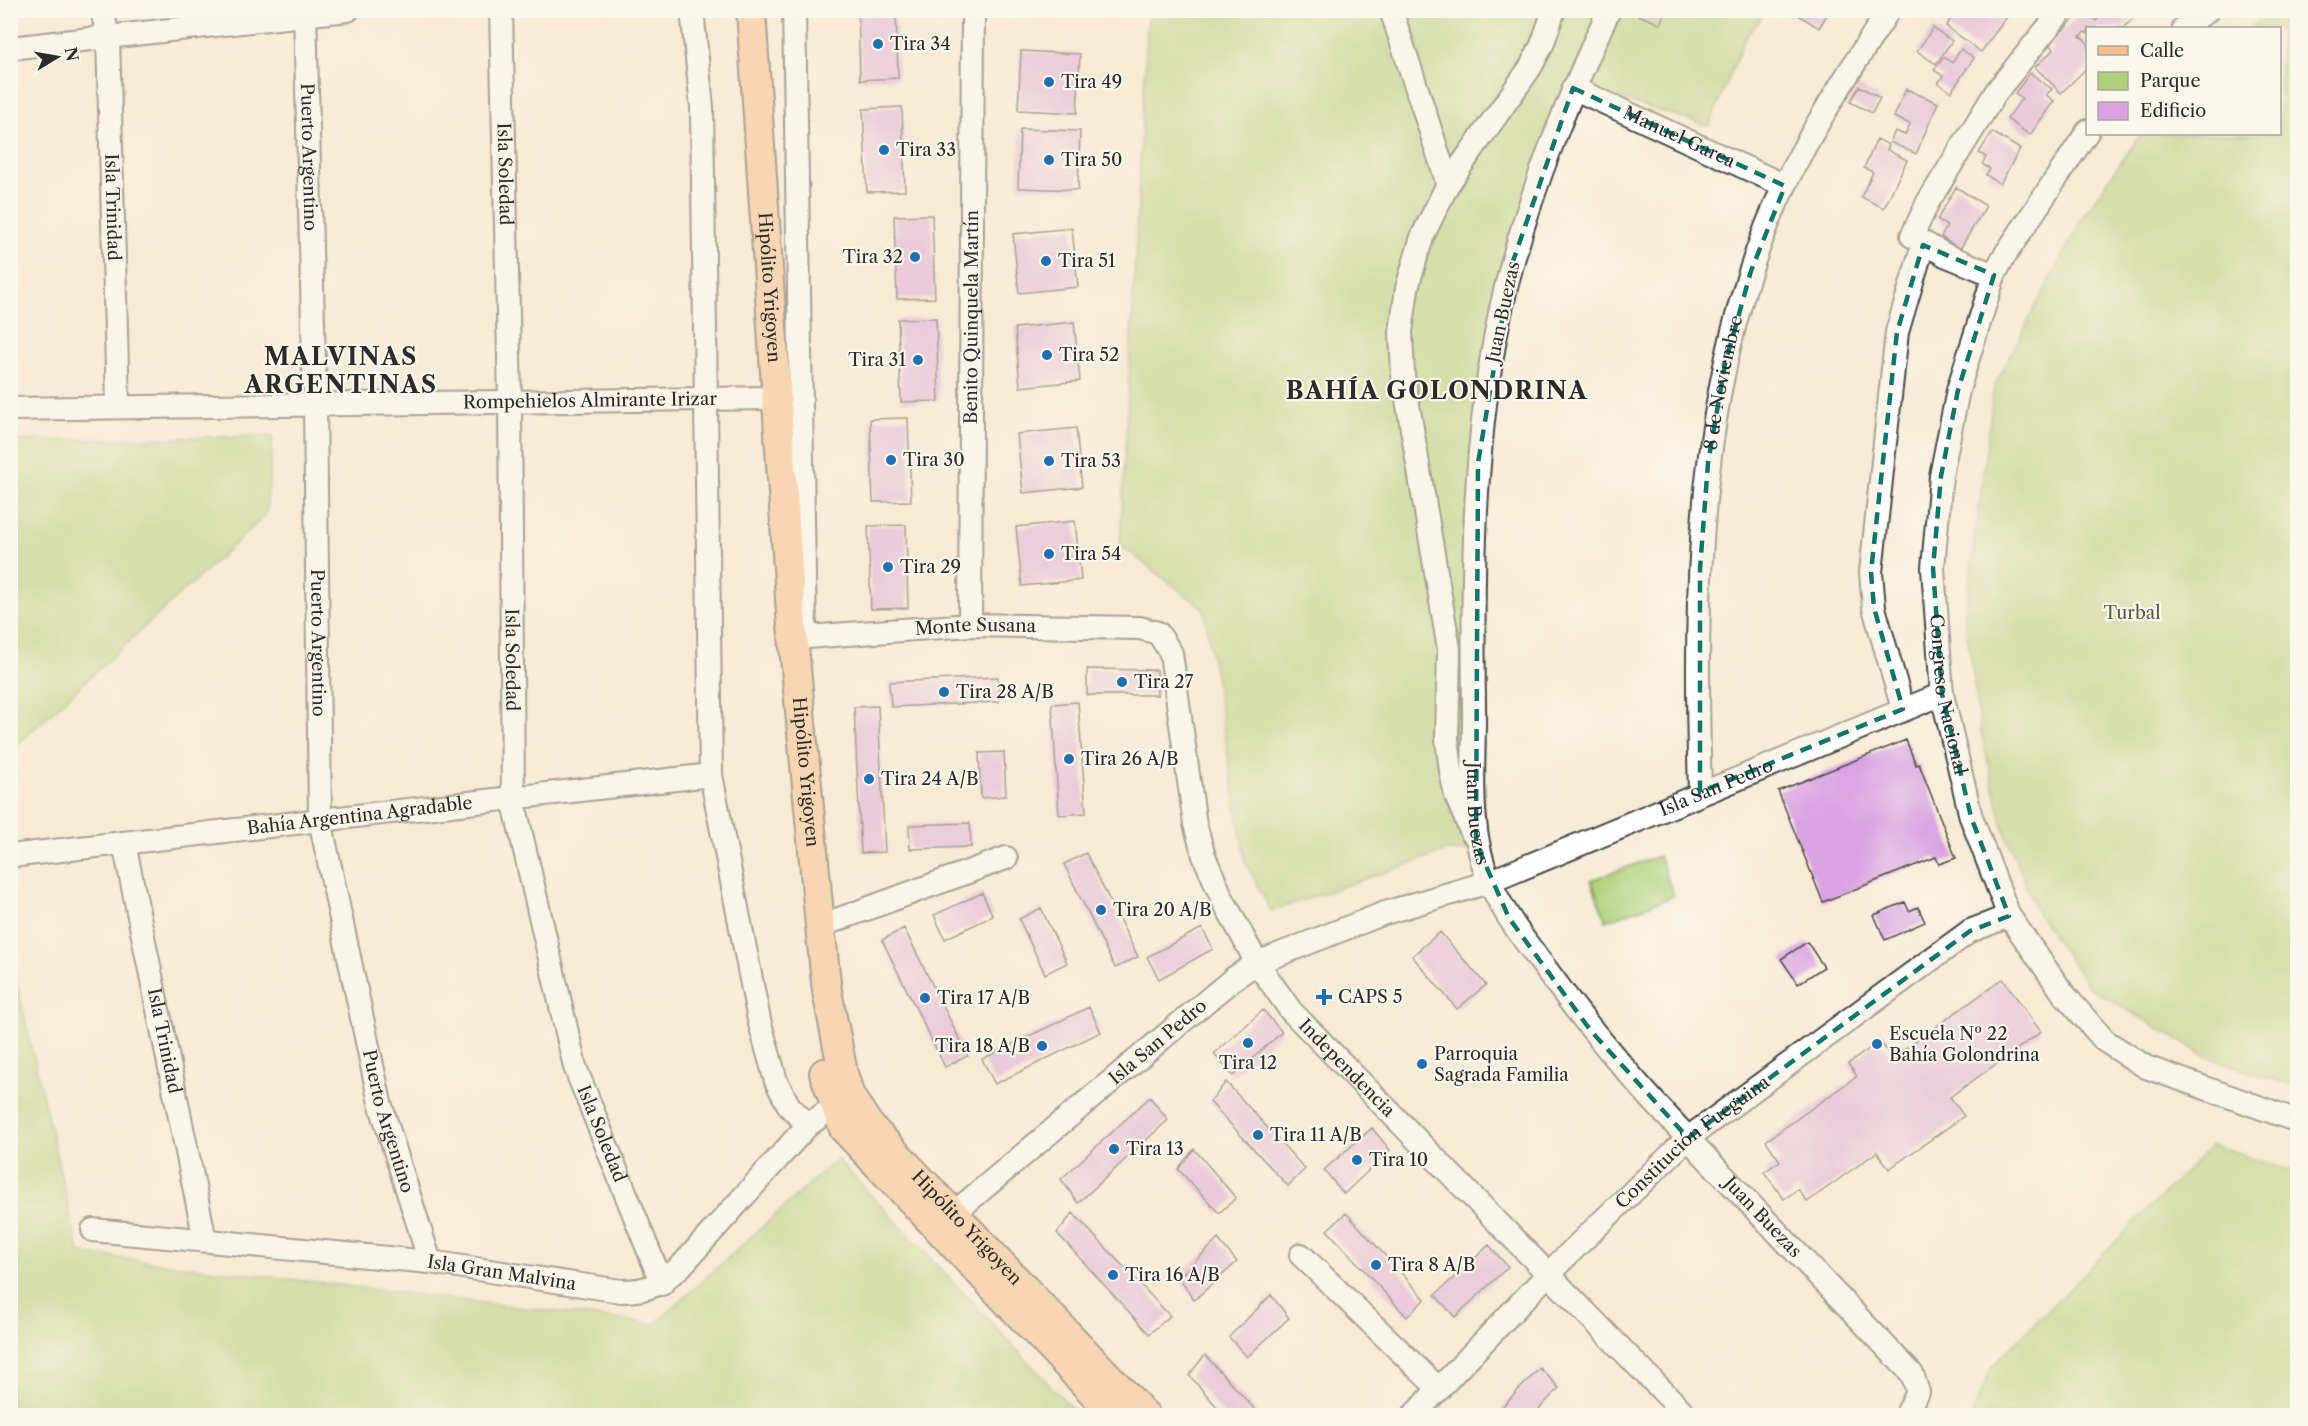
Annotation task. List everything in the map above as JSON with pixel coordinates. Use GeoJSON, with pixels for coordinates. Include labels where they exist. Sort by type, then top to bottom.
{"type":"FeatureCollection","features":[{"type":"Feature","properties":{"kind":"main road","name":"Hipólito Yrigoyen"},"geometry":{"type":"LineString","coordinates":[[736,10],[768,398],[799,637],[820,926],[837,1046],[850,1096],[869,1125],[1146,1416]]}},
{"type":"Feature","properties":{"kind":"main road","name":"Hipólito Yrigoyen"},"geometry":{"type":"LineString","coordinates":[[751,10],[784,719],[810,995],[821,1058],[834,1107],[844,1129],[1115,1416]]}},
{"type":"Feature","properties":{"kind":"street","name":"Isla Trinidad"},"geometry":{"type":"LineString","coordinates":[[102,10],[108,36],[118,405]]}},
{"type":"Feature","properties":{"kind":"street"},"geometry":{"type":"LineString","coordinates":[[10,48],[305,13],[348,10]]}},
{"type":"Feature","properties":{"kind":"street","name":"Isla Soledad"},"geometry":{"type":"LineString","coordinates":[[501,10],[510,400],[513,799],[575,1067],[662,1284]]}},
{"type":"Feature","properties":{"kind":"street"},"geometry":{"type":"LineString","coordinates":[[692,10],[702,107],[711,775],[759,1020],[776,1081],[789,1106],[808,1125]]}},
{"type":"Feature","properties":{"kind":"street"},"geometry":{"type":"LineString","coordinates":[[794,10],[799,637]]}},
{"type":"Feature","properties":{"kind":"street","name":"Benito Quinquela Martín"},"geometry":{"type":"LineString","coordinates":[[970,625],[973,10]]}},
{"type":"Feature","properties":{"kind":"street"},"geometry":{"type":"LineString","coordinates":[[1391,10],[1448,184]]}},
{"type":"Feature","properties":{"kind":"street"},"geometry":{"type":"LineString","coordinates":[[1476,843],[1456,796],[1451,771],[1447,739],[1449,648],[1403,375],[1401,332],[1407,288],[1422,237],[1448,184],[1530,68],[1554,10]]}},
{"type":"Feature","properties":{"kind":"street","name":"Juan Buezas"},"geometry":{"type":"LineString","coordinates":[[1609,10],[1573,88],[1538,181],[1511,267],[1492,364],[1478,463],[1474,662],[1476,843],[1489,882],[1509,918],[1591,1031],[1688,1138],[1912,1374],[1918,1392],[1906,1416]]}},
{"type":"Feature","properties":{"kind":"street","name":"8 de Noviembre"},"geometry":{"type":"LineString","coordinates":[[1700,792],[1700,569],[1708,463],[1725,364],[1750,271],[1785,186],[1842,82],[1889,10]]}},
{"type":"Feature","properties":{"kind":"street"},"geometry":{"type":"LineString","coordinates":[[1994,275],[1923,244],[1912,236],[1928,202],[1995,92],[2062,10]]}},
{"type":"Feature","properties":{"kind":"street"},"geometry":{"type":"LineString","coordinates":[[2185,27],[2208,10]]}},
{"type":"Feature","properties":{"kind":"street","name":"Puerto Argentino"},"geometry":{"type":"LineString","coordinates":[[305,13],[315,403],[320,820],[380,1102],[430,1262]]}},
{"type":"Feature","properties":{"kind":"street","name":"Manuel Garea"},"geometry":{"type":"LineString","coordinates":[[1573,88],[1785,186]]}},
{"type":"Feature","properties":{"kind":"street","name":"Congreso Nacional"},"geometry":{"type":"LineString","coordinates":[[2086,134],[2055,176],[1994,275],[1958,390],[1941,476],[1933,568],[1942,694],[1971,818],[2009,916],[2063,993],[2105,1041],[2146,1067],[2298,1121]]}},
{"type":"Feature","properties":{"kind":"street"},"geometry":{"type":"LineString","coordinates":[[1903,709],[1874,608],[1871,572],[1897,332],[1923,244]]}},
{"type":"Feature","properties":{"kind":"street","name":"Rompehielos Almirante Irizar"},"geometry":{"type":"LineString","coordinates":[[10,409],[118,405],[768,398]]}},
{"type":"Feature","properties":{"kind":"street","name":"Monte Susana"},"geometry":{"type":"LineString","coordinates":[[799,637],[970,625],[1140,628],[1158,633]]}},
{"type":"Feature","properties":{"kind":"street","name":"Independencia"},"geometry":{"type":"LineString","coordinates":[[1158,633],[1171,653],[1195,824],[1204,856],[1222,898],[1257,963],[1291,1011],[1687,1416]]}},
{"type":"Feature","properties":{"kind":"street","name":"Isla San Pedro"},"geometry":{"type":"LineString","coordinates":[[954,1213],[1234,978],[1257,963],[1385,912],[1489,882],[1700,792],[1942,694]]}},
{"type":"Feature","properties":{"kind":"street","name":"Bahía Argentina Agradable"},"geometry":{"type":"LineString","coordinates":[[10,856],[711,775]]}},
{"type":"Feature","properties":{"kind":"street","name":"Isla Trinidad"},"geometry":{"type":"LineString","coordinates":[[124,843],[205,1240]]}},
{"type":"Feature","properties":{"kind":"street"},"geometry":{"type":"LineString","coordinates":[[820,926],[1006,858]]}},
{"type":"Feature","properties":{"kind":"street","name":"Constitución Fueguina"},"geometry":{"type":"LineString","coordinates":[[1413,1416],[1548,1274],[1688,1138],[1970,931],[2009,916]]}},
{"type":"Feature","properties":{"kind":"street"},"geometry":{"type":"LineString","coordinates":[[662,1284],[808,1125],[834,1107]]}},
{"type":"Feature","properties":{"kind":"street","name":"Isla Gran Malvina"},"geometry":{"type":"LineString","coordinates":[[93,1230],[430,1262],[621,1291],[639,1291],[662,1284]]}},
{"type":"Feature","properties":{"kind":"street"},"geometry":{"type":"LineString","coordinates":[[1301,1256],[1439,1389]]}},
{"type":"Feature","properties":{"kind":"highlighted area"},"geometry":{"type":"Polygon","coordinates":[[[1573,88],[1785,186],[1751,271],[1725,364],[1708,463],[1700,569],[1700,792],[1903,709],[1874,608],[1871,572],[1897,332],[1923,245],[1994,275],[1958,390],[1941,476],[1933,568],[1942,694],[1971,817],[2009,916],[1970,931],[1688,1138],[1591,1031],[1509,918],[1476,843],[1478,463],[1511,267],[1573,88]]]}},
{"type":"Feature","properties":{"kind":"green space","name":"Turbal"},"geometry":{"type":"Polygon","coordinates":[[[2272,10],[2298,11],[2297,1087],[2207,1057],[2089,987],[2037,913],[2003,827],[1981,732],[1965,618],[1994,387],[2083,216],[2140,135],[2281,135],[2281,27],[2251,27],[2272,10]]]}},
{"type":"Feature","properties":{"kind":"green space"},"geometry":{"type":"Polygon","coordinates":[[[1148,11],[1767,11],[1745,38],[1709,126],[1572,84],[1509,266],[1475,462],[1484,851],[1447,851],[1271,911],[1245,861],[1204,609],[1120,545],[1148,11]]]}},
{"type":"Feature","properties":{"kind":"green space"},"geometry":{"type":"Polygon","coordinates":[[[273,436],[266,515],[11,750],[11,441],[273,436]]]}},
{"type":"Feature","properties":{"kind":"green space"},"geometry":{"type":"Polygon","coordinates":[[[1659,856],[1674,896],[1606,921],[1591,880],[1659,856]]]}},
{"type":"Feature","properties":{"kind":"green space"},"geometry":{"type":"Polygon","coordinates":[[[10,954],[79,1253],[655,1324],[837,1159],[1078,1415],[11,1415],[10,954]]]}},
{"type":"Feature","properties":{"kind":"green space"},"geometry":{"type":"Polygon","coordinates":[[[2212,1145],[2297,1173],[2297,1415],[1972,1415],[1992,1366],[2212,1145]]]}},
{"type":"Feature","properties":{"kind":"building","name":"Tira 34"},"geometry":{"type":"Polygon","coordinates":[[[858,10],[896,10],[898,78],[860,80],[858,10]]]}},
{"type":"Feature","properties":{"kind":"building"},"geometry":{"type":"Polygon","coordinates":[[[1640,10],[1666,10],[1660,24],[1638,15],[1640,10]]]}},
{"type":"Feature","properties":{"kind":"building"},"geometry":{"type":"Polygon","coordinates":[[[1797,10],[1830,10],[1819,28],[1795,13],[1797,10]]]}},
{"type":"Feature","properties":{"kind":"building"},"geometry":{"type":"Polygon","coordinates":[[[1957,10],[1972,10],[1977,14],[1980,10],[2012,10],[1981,52],[1946,26],[1957,10]]]}},
{"type":"Feature","properties":{"kind":"building"},"geometry":{"type":"Polygon","coordinates":[[[2083,10],[2096,21],[2107,10],[2142,10],[2124,27],[2086,27],[2086,33],[2080,36],[2086,41],[2086,69],[2061,93],[2035,67],[2054,49],[2049,44],[2083,10]]]}},
{"type":"Feature","properties":{"kind":"building"},"geometry":{"type":"Polygon","coordinates":[[[1933,28],[1952,41],[1936,64],[1917,51],[1933,28]]]}},
{"type":"Feature","properties":{"kind":"building"},"geometry":{"type":"Polygon","coordinates":[[[1961,49],[1974,58],[1951,92],[1938,83],[1943,76],[1934,70],[1944,57],[1952,63],[1961,49]]]}},
{"type":"Feature","properties":{"kind":"building","name":"Tira 49"},"geometry":{"type":"Polygon","coordinates":[[[1021,51],[1080,54],[1077,113],[1018,110],[1021,51]]]}},
{"type":"Feature","properties":{"kind":"building"},"geometry":{"type":"Polygon","coordinates":[[[2030,73],[2052,89],[2046,95],[2054,101],[2030,135],[2007,119],[2022,98],[2015,93],[2030,73]]]}},
{"type":"Feature","properties":{"kind":"building"},"geometry":{"type":"Polygon","coordinates":[[[1859,86],[1880,98],[1872,113],[1850,102],[1859,86]]]}},
{"type":"Feature","properties":{"kind":"building"},"geometry":{"type":"Polygon","coordinates":[[[1906,89],[1938,103],[1916,154],[1890,142],[1895,131],[1905,135],[1910,124],[1894,117],[1906,89]]]}},
{"type":"Feature","properties":{"kind":"building","name":"Tira 33"},"geometry":{"type":"Polygon","coordinates":[[[902,107],[905,191],[867,192],[863,109],[902,107]]]}},
{"type":"Feature","properties":{"kind":"building","name":"Tira 50"},"geometry":{"type":"Polygon","coordinates":[[[1020,129],[1080,131],[1078,190],[1018,188],[1020,129]]]}},
{"type":"Feature","properties":{"kind":"building"},"geometry":{"type":"Polygon","coordinates":[[[1992,132],[2020,149],[2000,184],[1986,175],[1990,169],[1982,164],[1986,157],[1979,153],[1992,132]]]}},
{"type":"Feature","properties":{"kind":"building"},"geometry":{"type":"Polygon","coordinates":[[[1877,139],[1889,145],[1887,150],[1907,160],[1884,208],[1861,197],[1873,172],[1864,168],[1877,139]]]}},
{"type":"Feature","properties":{"kind":"building"},"geometry":{"type":"Polygon","coordinates":[[[1956,187],[1986,206],[1960,249],[1941,237],[1947,226],[1937,220],[1956,187]]]}},
{"type":"Feature","properties":{"kind":"building","name":"Tira 32"},"geometry":{"type":"Polygon","coordinates":[[[932,215],[935,298],[897,299],[894,216],[932,215]]]}},
{"type":"Feature","properties":{"kind":"building","name":"Tira 51"},"geometry":{"type":"Polygon","coordinates":[[[1072,228],[1078,287],[1019,293],[1013,234],[1072,228]]]}},
{"type":"Feature","properties":{"kind":"building","name":"Tira 31"},"geometry":{"type":"Polygon","coordinates":[[[936,318],[939,401],[901,402],[898,319],[936,318]]]}},
{"type":"Feature","properties":{"kind":"building","name":"Tira 52"},"geometry":{"type":"Polygon","coordinates":[[[1074,322],[1080,381],[1020,387],[1015,328],[1074,322]]]}},
{"type":"Feature","properties":{"kind":"building","name":"Tira 30"},"geometry":{"type":"Polygon","coordinates":[[[908,418],[911,501],[873,502],[870,419],[908,418]]]}},
{"type":"Feature","properties":{"kind":"building","name":"Tira 53"},"geometry":{"type":"Polygon","coordinates":[[[1076,428],[1082,487],[1023,493],[1017,434],[1076,428]]]}},
{"type":"Feature","properties":{"kind":"building","name":"Tira 54"},"geometry":{"type":"Polygon","coordinates":[[[1075,521],[1081,580],[1022,586],[1016,527],[1075,521]]]}},
{"type":"Feature","properties":{"kind":"building","name":"Tira 29"},"geometry":{"type":"Polygon","coordinates":[[[906,525],[908,608],[871,609],[868,526],[906,525]]]}},
{"type":"Feature","properties":{"kind":"building","name":"Tira 27"},"geometry":{"type":"Polygon","coordinates":[[[1087,669],[1157,670],[1157,695],[1087,695],[1087,669]]]}},
{"type":"Feature","properties":{"kind":"building","name":"Tira 28 A/B"},"geometry":{"type":"Polygon","coordinates":[[[998,677],[999,702],[891,707],[889,682],[998,677]]]}},
{"type":"Feature","properties":{"kind":"building","name":"Tira 26 A/B"},"geometry":{"type":"Polygon","coordinates":[[[1078,702],[1086,813],[1059,815],[1052,704],[1078,702]]]}},
{"type":"Feature","properties":{"kind":"building","name":"Tira 24 A/B"},"geometry":{"type":"Polygon","coordinates":[[[878,706],[885,852],[861,853],[854,707],[878,706]]]}},
{"type":"Feature","properties":{"kind":"building"},"geometry":{"type":"Polygon","coordinates":[[[1906,740],[1916,765],[1919,764],[1956,858],[1939,864],[1936,857],[1823,902],[1778,791],[1906,740]]]}},
{"type":"Feature","properties":{"kind":"building"},"geometry":{"type":"Polygon","coordinates":[[[1004,752],[1006,796],[981,798],[979,753],[1004,752]]]}},
{"type":"Feature","properties":{"kind":"building"},"geometry":{"type":"Polygon","coordinates":[[[970,823],[971,847],[910,849],[909,825],[970,823]]]}},
{"type":"Feature","properties":{"kind":"building","name":"Tira 20 A/B"},"geometry":{"type":"Polygon","coordinates":[[[1086,853],[1138,957],[1115,968],[1064,864],[1086,853]]]}},
{"type":"Feature","properties":{"kind":"building"},"geometry":{"type":"Polygon","coordinates":[[[982,893],[993,916],[945,939],[934,915],[982,893]]]}},
{"type":"Feature","properties":{"kind":"building"},"geometry":{"type":"Polygon","coordinates":[[[1905,902],[1909,911],[1918,907],[1925,922],[1885,940],[1874,915],[1905,902]]]}},
{"type":"Feature","properties":{"kind":"building"},"geometry":{"type":"Polygon","coordinates":[[[1041,908],[1067,963],[1045,974],[1019,919],[1041,908]]]}},
{"type":"Feature","properties":{"kind":"building","name":"Tira 17 A/B"},"geometry":{"type":"Polygon","coordinates":[[[904,928],[968,1056],[945,1067],[882,940],[904,928]]]}},
{"type":"Feature","properties":{"kind":"building"},"geometry":{"type":"Polygon","coordinates":[[[1202,928],[1213,949],[1159,979],[1147,957],[1202,928]]]}},
{"type":"Feature","properties":{"kind":"building"},"geometry":{"type":"Polygon","coordinates":[[[1440,932],[1486,985],[1457,1009],[1412,956],[1440,932]]]}},
{"type":"Feature","properties":{"kind":"building"},"geometry":{"type":"Polygon","coordinates":[[[1807,942],[1824,967],[1798,984],[1781,959],[1807,942]]]}},
{"type":"Feature","properties":{"kind":"building"},"geometry":{"type":"Polygon","coordinates":[[[2003,979],[2041,1032],[1950,1097],[1964,1116],[1889,1169],[1877,1152],[1807,1202],[1798,1189],[1784,1199],[1764,1172],[1780,1161],[1766,1141],[1857,1076],[1848,1064],[1880,1041],[1892,1058],[2003,979]]]}},
{"type":"Feature","properties":{"kind":"building","name":"Tira 18 A/B"},"geometry":{"type":"Polygon","coordinates":[[[1089,1007],[1101,1032],[995,1084],[982,1059],[1089,1007]]]}},
{"type":"Feature","properties":{"kind":"building","name":"Tira 12"},"geometry":{"type":"Polygon","coordinates":[[[1263,1010],[1282,1032],[1233,1076],[1214,1054],[1263,1010]]]}},
{"type":"Feature","properties":{"kind":"building","name":"Tira 11 A/B"},"geometry":{"type":"Polygon","coordinates":[[[1226,1082],[1305,1169],[1288,1186],[1210,1102],[1226,1082]]]}},
{"type":"Feature","properties":{"kind":"building","name":"Tira 13"},"geometry":{"type":"Polygon","coordinates":[[[1150,1097],[1168,1120],[1078,1203],[1061,1179],[1150,1097]]]}},
{"type":"Feature","properties":{"kind":"building","name":"Tira 10"},"geometry":{"type":"Polygon","coordinates":[[[1372,1128],[1390,1150],[1344,1194],[1324,1170],[1372,1128]]]}},
{"type":"Feature","properties":{"kind":"building"},"geometry":{"type":"Polygon","coordinates":[[[1194,1149],[1236,1198],[1219,1213],[1178,1169],[1194,1149]]]}},
{"type":"Feature","properties":{"kind":"building","name":"Tira 16 A/B"},"geometry":{"type":"Polygon","coordinates":[[[1073,1213],[1170,1316],[1149,1334],[1057,1233],[1073,1213]]]}},
{"type":"Feature","properties":{"kind":"building","name":"Tira 8 A/B"},"geometry":{"type":"Polygon","coordinates":[[[1346,1213],[1425,1299],[1407,1317],[1327,1230],[1346,1213]]]}},
{"type":"Feature","properties":{"kind":"building"},"geometry":{"type":"Polygon","coordinates":[[[1218,1239],[1237,1262],[1194,1300],[1179,1277],[1218,1239]]]}},
{"type":"Feature","properties":{"kind":"building"},"geometry":{"type":"Polygon","coordinates":[[[1489,1245],[1508,1267],[1455,1317],[1435,1295],[1489,1245]]]}},
{"type":"Feature","properties":{"kind":"building"},"geometry":{"type":"Polygon","coordinates":[[[1271,1295],[1289,1318],[1247,1357],[1229,1337],[1271,1295]]]}},
{"type":"Feature","properties":{"kind":"building"},"geometry":{"type":"Polygon","coordinates":[[[1205,1355],[1261,1416],[1225,1416],[1189,1375],[1205,1355]]]}},
{"type":"Feature","properties":{"kind":"building"},"geometry":{"type":"Polygon","coordinates":[[[1540,1368],[1559,1388],[1532,1416],[1506,1416],[1500,1409],[1540,1368]]]}},
{"type":"Feature","properties":{"kind":"place","name":"Tira 34"},"geometry":{"type":"Point","coordinates":[878,44]}},
{"type":"Feature","properties":{"kind":"place","name":"Tira 49"},"geometry":{"type":"Point","coordinates":[1049,82]}},
{"type":"Feature","properties":{"kind":"place","name":"Tira 33"},"geometry":{"type":"Point","coordinates":[884,150]}},
{"type":"Feature","properties":{"kind":"place","name":"Tira 50"},"geometry":{"type":"Point","coordinates":[1049,160]}},
{"type":"Feature","properties":{"kind":"place","name":"Tira 32"},"geometry":{"type":"Point","coordinates":[915,257]}},
{"type":"Feature","properties":{"kind":"place","name":"Tira 51"},"geometry":{"type":"Point","coordinates":[1046,261]}},
{"type":"Feature","properties":{"kind":"place","name":"Tira 52"},"geometry":{"type":"Point","coordinates":[1047,355]}},
{"type":"Feature","properties":{"kind":"place","name":"Tira 31"},"geometry":{"type":"Point","coordinates":[918,360]}},
{"type":"Feature","properties":{"kind":"place","name":"Tira 30"},"geometry":{"type":"Point","coordinates":[891,460]}},
{"type":"Feature","properties":{"kind":"place","name":"Tira 53"},"geometry":{"type":"Point","coordinates":[1049,461]}},
{"type":"Feature","properties":{"kind":"place","name":"Tira 54"},"geometry":{"type":"Point","coordinates":[1049,554]}},
{"type":"Feature","properties":{"kind":"place","name":"Tira 29"},"geometry":{"type":"Point","coordinates":[888,567]}},
{"type":"Feature","properties":{"kind":"place","name":"Tira 27"},"geometry":{"type":"Point","coordinates":[1122,682]}},
{"type":"Feature","properties":{"kind":"place","name":"Tira 28 A/B"},"geometry":{"type":"Point","coordinates":[944,692]}},
{"type":"Feature","properties":{"kind":"place","name":"Tira 26 A/B"},"geometry":{"type":"Point","coordinates":[1069,759]}},
{"type":"Feature","properties":{"kind":"place","name":"Tira 24 A/B"},"geometry":{"type":"Point","coordinates":[869,779]}},
{"type":"Feature","properties":{"kind":"place","name":"Tira 20 A/B"},"geometry":{"type":"Point","coordinates":[1101,910]}},
{"type":"Feature","properties":{"kind":"place","name":"CAPS 5"},"geometry":{"type":"Point","coordinates":[1324,997]}},
{"type":"Feature","properties":{"kind":"place","name":"Tira 17 A/B"},"geometry":{"type":"Point","coordinates":[925,998]}},
{"type":"Feature","properties":{"kind":"place","name":"Tira 12"},"geometry":{"type":"Point","coordinates":[1248,1043]}},
{"type":"Feature","properties":{"kind":"place","name":"Escuela Nº 22 Bahía Golondrina"},"geometry":{"type":"Point","coordinates":[1877,1044]}},
{"type":"Feature","properties":{"kind":"place","name":"Tira 18 A/B"},"geometry":{"type":"Point","coordinates":[1042,1046]}},
{"type":"Feature","properties":{"kind":"place","name":"Parroquia Sagrada Familia"},"geometry":{"type":"Point","coordinates":[1422,1064]}},
{"type":"Feature","properties":{"kind":"place","name":"Tira 11 A/B"},"geometry":{"type":"Point","coordinates":[1258,1135]}},
{"type":"Feature","properties":{"kind":"place","name":"Tira 13"},"geometry":{"type":"Point","coordinates":[1114,1149]}},
{"type":"Feature","properties":{"kind":"place","name":"Tira 10"},"geometry":{"type":"Point","coordinates":[1357,1160]}},
{"type":"Feature","properties":{"kind":"place","name":"Tira 8 A/B"},"geometry":{"type":"Point","coordinates":[1376,1265]}},
{"type":"Feature","properties":{"kind":"place","name":"Tira 16 A/B"},"geometry":{"type":"Point","coordinates":[1113,1275]}},
{"type":"Feature","properties":{"kind":"district","name":"MALVINAS ARGENTINAS"},"geometry":{"type":"Point","coordinates":[341,371]}},
{"type":"Feature","properties":{"kind":"district","name":"BAHÍA GOLONDRINA"},"geometry":{"type":"Point","coordinates":[1437,391]}}]}
